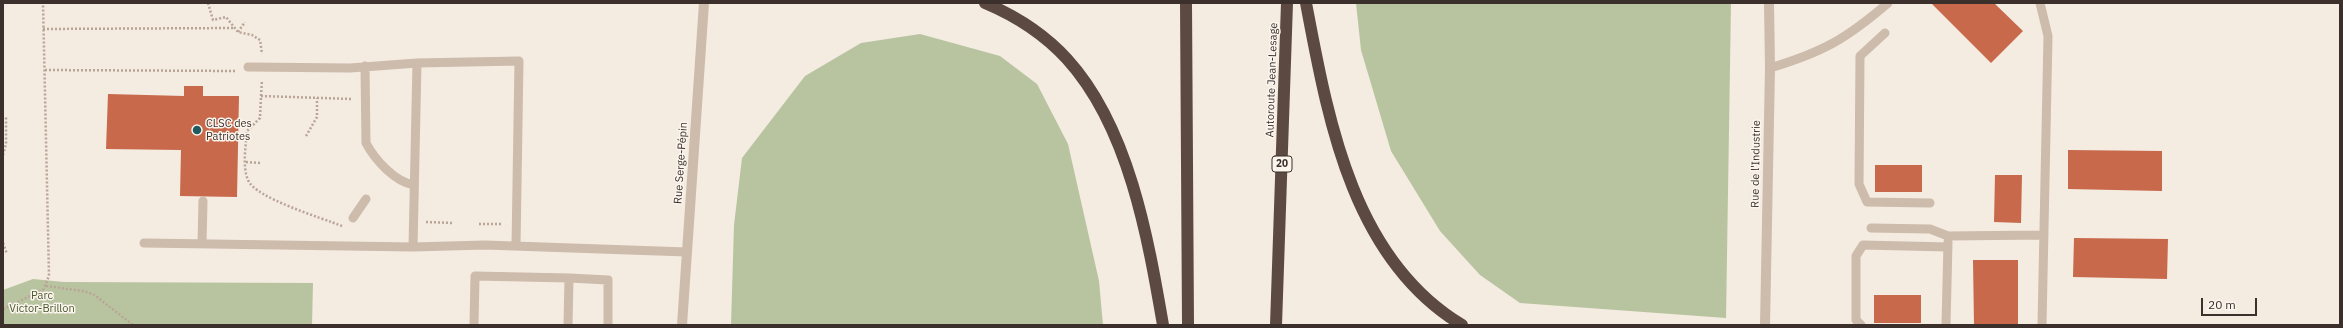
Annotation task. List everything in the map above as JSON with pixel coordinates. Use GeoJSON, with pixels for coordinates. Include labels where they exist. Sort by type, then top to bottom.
{"type":"FeatureCollection","features":[{"type":"Feature","properties":{"kind":"highway"},"geometry":{"type":"LineString","coordinates":[[985,3],[1023,23],[1056,48],[1083,79],[1098,103],[1113,134],[1132,187],[1151,259],[1163,325]]}},
{"type":"Feature","properties":{"kind":"highway"},"geometry":{"type":"LineString","coordinates":[[1186,3],[1188,325]]}},
{"type":"Feature","properties":{"kind":"highway","name":"Autoroute Jean-Lesage"},"geometry":{"type":"LineString","coordinates":[[1276,325],[1287,3]]}},
{"type":"Feature","properties":{"kind":"highway"},"geometry":{"type":"LineString","coordinates":[[1306,3],[1319,72],[1335,133],[1356,194],[1373,231],[1407,279],[1431,302],[1462,325]]}},
{"type":"Feature","properties":{"kind":"street","name":"Rue Serge-Pépin"},"geometry":{"type":"LineString","coordinates":[[682,325],[704,3]]}},
{"type":"Feature","properties":{"kind":"street","name":"Rue de l'Industrie"},"geometry":{"type":"LineString","coordinates":[[1765,325],[1770,68],[1769,3]]}},
{"type":"Feature","properties":{"kind":"lane"},"geometry":{"type":"LineString","coordinates":[[1770,68],[1808,56],[1834,44],[1860,27],[1888,3]]}},
{"type":"Feature","properties":{"kind":"lane"},"geometry":{"type":"LineString","coordinates":[[2040,3],[2048,36],[2042,325]]}},
{"type":"Feature","properties":{"kind":"lane"},"geometry":{"type":"LineString","coordinates":[[1885,33],[1860,56],[1859,184],[1867,202],[1930,202]]}},
{"type":"Feature","properties":{"kind":"lane"},"geometry":{"type":"LineString","coordinates":[[244,69],[350,68],[417,63],[519,62],[516,246]]}},
{"type":"Feature","properties":{"kind":"lane"},"geometry":{"type":"LineString","coordinates":[[413,247],[417,63]]}},
{"type":"Feature","properties":{"kind":"lane"},"geometry":{"type":"LineString","coordinates":[[365,66],[366,143],[370,150],[399,180],[414,185]]}},
{"type":"Feature","properties":{"kind":"lane"},"geometry":{"type":"LineString","coordinates":[[353,218],[366,199]]}},
{"type":"Feature","properties":{"kind":"lane"},"geometry":{"type":"LineString","coordinates":[[202,244],[203,201]]}},
{"type":"Feature","properties":{"kind":"lane"},"geometry":{"type":"LineString","coordinates":[[1871,228],[1930,229],[1948,236],[2043,235]]}},
{"type":"Feature","properties":{"kind":"lane"},"geometry":{"type":"LineString","coordinates":[[1946,325],[1948,236]]}},
{"type":"Feature","properties":{"kind":"lane"},"geometry":{"type":"LineString","coordinates":[[144,243],[413,247],[516,246],[687,252]]}},
{"type":"Feature","properties":{"kind":"lane"},"geometry":{"type":"LineString","coordinates":[[1861,325],[1856,320],[1856,256],[1863,245],[1948,247]]}},
{"type":"Feature","properties":{"kind":"lane"},"geometry":{"type":"LineString","coordinates":[[474,325],[475,276],[608,280],[608,325]]}},
{"type":"Feature","properties":{"kind":"lane"},"geometry":{"type":"LineString","coordinates":[[568,325],[569,278]]}},
{"type":"Feature","properties":{"kind":"path"},"geometry":{"type":"LineString","coordinates":[[3,309],[36,294],[46,286],[49,269],[43,3]]}},
{"type":"Feature","properties":{"kind":"path"},"geometry":{"type":"LineString","coordinates":[[208,3],[213,20],[226,17],[238,32],[252,35],[260,40],[262,56]]}},
{"type":"Feature","properties":{"kind":"path"},"geometry":{"type":"LineString","coordinates":[[238,32],[245,22]]}},
{"type":"Feature","properties":{"kind":"path"},"geometry":{"type":"LineString","coordinates":[[43,29],[235,28]]}},
{"type":"Feature","properties":{"kind":"path"},"geometry":{"type":"LineString","coordinates":[[44,70],[244,69]]}},
{"type":"Feature","properties":{"kind":"path"},"geometry":{"type":"LineString","coordinates":[[262,78],[260,118],[247,131],[246,162],[248,181],[259,193],[346,228]]}},
{"type":"Feature","properties":{"kind":"path"},"geometry":{"type":"LineString","coordinates":[[261,96],[352,99]]}},
{"type":"Feature","properties":{"kind":"path"},"geometry":{"type":"LineString","coordinates":[[306,136],[317,117],[317,98]]}},
{"type":"Feature","properties":{"kind":"path"},"geometry":{"type":"LineString","coordinates":[[3,155],[6,144],[6,116]]}},
{"type":"Feature","properties":{"kind":"path"},"geometry":{"type":"LineString","coordinates":[[246,162],[261,163]]}},
{"type":"Feature","properties":{"kind":"path"},"geometry":{"type":"LineString","coordinates":[[427,223],[453,223]]}},
{"type":"Feature","properties":{"kind":"path"},"geometry":{"type":"LineString","coordinates":[[479,224],[505,224]]}},
{"type":"Feature","properties":{"kind":"path"},"geometry":{"type":"LineString","coordinates":[[3,243],[7,254]]}},
{"type":"Feature","properties":{"kind":"path"},"geometry":{"type":"LineString","coordinates":[[46,286],[84,291],[93,294],[133,325]]}},
{"type":"Feature","properties":{"kind":"green space"},"geometry":{"type":"Polygon","coordinates":[[[1356,3],[1731,3],[1726,318],[1520,303],[1480,275],[1440,231],[1391,151],[1361,50],[1356,3]]]}},
{"type":"Feature","properties":{"kind":"green space"},"geometry":{"type":"Polygon","coordinates":[[[920,34],[1000,56],[1037,84],[1068,144],[1099,281],[1103,325],[731,325],[734,225],[742,158],[805,76],[861,43],[920,34]]]}},
{"type":"Feature","properties":{"kind":"green space","name":"Parc Victor-Brillon"},"geometry":{"type":"Polygon","coordinates":[[[33,279],[64,282],[313,283],[312,325],[3,325],[3,290],[33,279]]]}},
{"type":"Feature","properties":{"kind":"building"},"geometry":{"type":"Polygon","coordinates":[[[1931,3],[1994,3],[2023,31],[1991,63],[1931,3]]]}},
{"type":"Feature","properties":{"kind":"building"},"geometry":{"type":"Polygon","coordinates":[[[184,86],[203,86],[203,96],[239,96],[237,197],[180,196],[181,150],[106,149],[108,94],[184,96],[184,86]]]}},
{"type":"Feature","properties":{"kind":"building"},"geometry":{"type":"Polygon","coordinates":[[[2068,150],[2162,151],[2162,191],[2068,189],[2068,150]]]}},
{"type":"Feature","properties":{"kind":"building"},"geometry":{"type":"Polygon","coordinates":[[[1875,165],[1922,165],[1922,192],[1875,192],[1875,165]]]}},
{"type":"Feature","properties":{"kind":"building"},"geometry":{"type":"Polygon","coordinates":[[[1995,175],[2022,175],[2021,223],[1994,222],[1995,175]]]}},
{"type":"Feature","properties":{"kind":"building"},"geometry":{"type":"Polygon","coordinates":[[[2074,238],[2168,239],[2167,279],[2073,277],[2074,238]]]}},
{"type":"Feature","properties":{"kind":"building"},"geometry":{"type":"Polygon","coordinates":[[[1973,260],[2018,260],[2018,325],[1974,325],[1973,260]]]}},
{"type":"Feature","properties":{"kind":"building"},"geometry":{"type":"Polygon","coordinates":[[[1874,295],[1921,295],[1921,323],[1874,323],[1874,295]]]}},
{"type":"Feature","properties":{"kind":"place","name":"CLSC des Patriotes"},"geometry":{"type":"Point","coordinates":[197,130]}}]}
